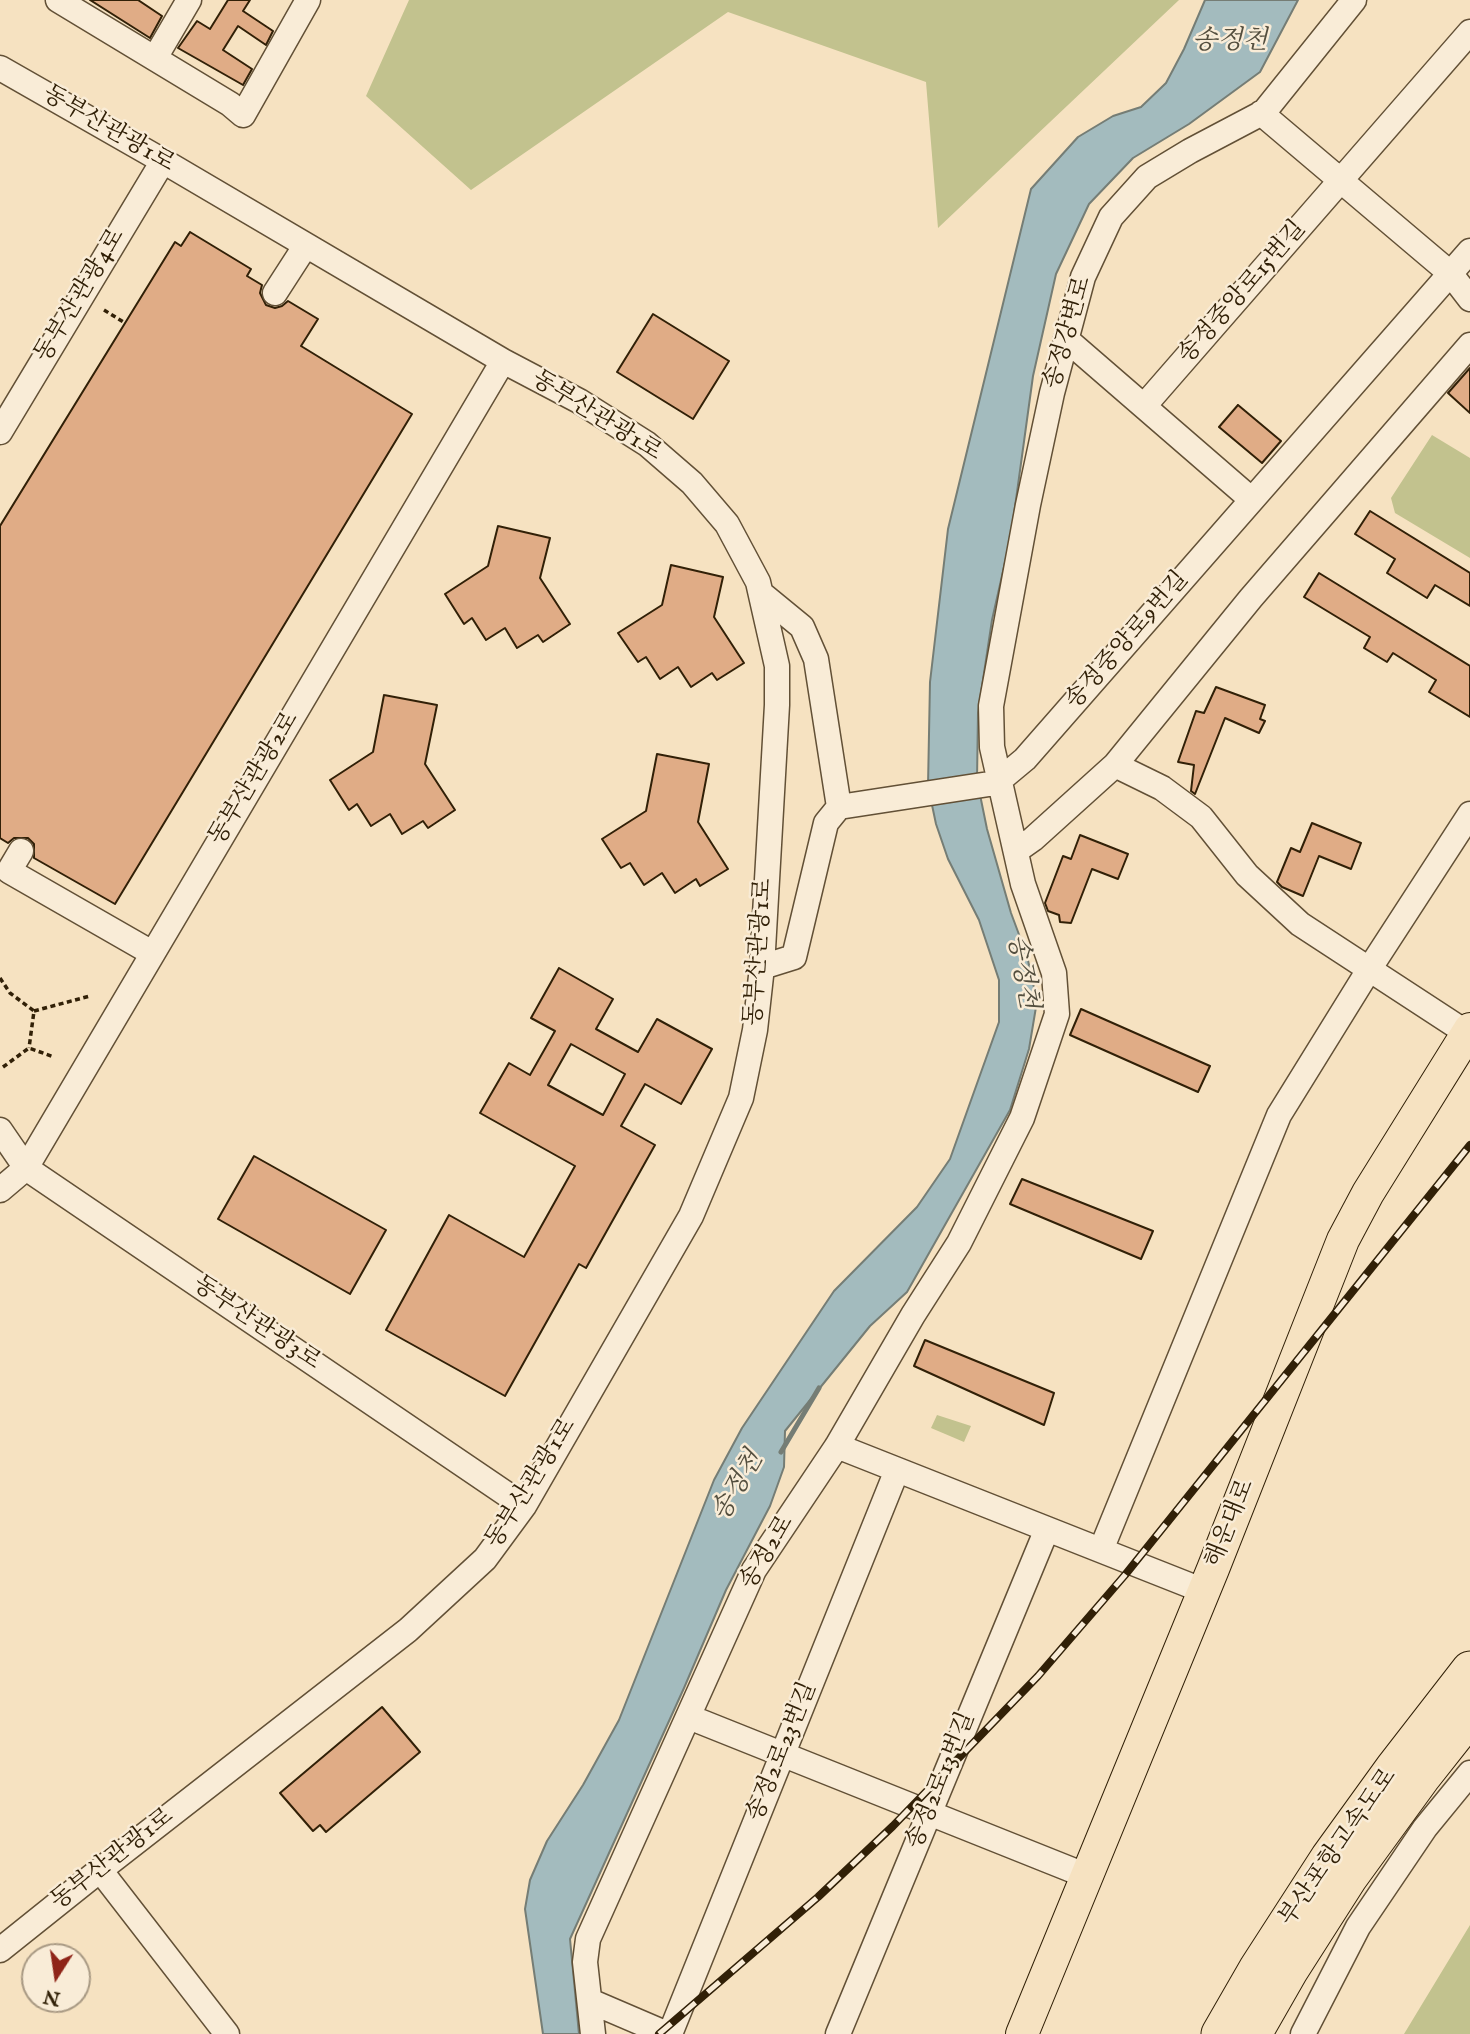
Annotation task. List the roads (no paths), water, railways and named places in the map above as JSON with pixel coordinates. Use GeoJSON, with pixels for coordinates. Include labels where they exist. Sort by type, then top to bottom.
{"type":"FeatureCollection","features":[{"type":"Feature","properties":{"kind":"highway","name":"부산포항고속도로"},"geometry":{"type":"LineString","coordinates":[[1220,2034],[1258,1968],[1329,1858],[1470,1670]]}},
{"type":"Feature","properties":{"kind":"highway","name":"부산포항고속도로"},"geometry":{"type":"LineString","coordinates":[[1253,2034],[1289,1971],[1349,1877],[1470,1716]]}},
{"type":"Feature","properties":{"kind":"main road","name":"해운대로"},"geometry":{"type":"LineString","coordinates":[[1022,2034],[1355,1215],[1469,1032]]}},
{"type":"Feature","properties":{"kind":"street"},"geometry":{"type":"LineString","coordinates":[[155,58],[189,0]]}},
{"type":"Feature","properties":{"kind":"street"},"geometry":{"type":"LineString","coordinates":[[69,3],[230,104],[243,115],[308,0]]}},
{"type":"Feature","properties":{"kind":"street","name":"송정강변로"},"geometry":{"type":"LineString","coordinates":[[1016,852],[995,781],[991,706],[1028,505],[1052,393],[1083,277],[1111,217],[1147,177],[1261,113],[1354,0]]}},
{"type":"Feature","properties":{"kind":"street","name":"송정중앙로15번길"},"geometry":{"type":"LineString","coordinates":[[1144,406],[1470,32]]}},
{"type":"Feature","properties":{"kind":"street","name":"동부산관광1로"},"geometry":{"type":"LineString","coordinates":[[0,68],[503,361],[579,401],[647,444],[692,482],[727,524],[763,595],[777,666],[762,967],[755,1030],[741,1098],[691,1216],[524,1506],[485,1559],[408,1630],[0,1950]]}},
{"type":"Feature","properties":{"kind":"street"},"geometry":{"type":"LineString","coordinates":[[1261,113],[1450,273],[1470,299]]}},
{"type":"Feature","properties":{"kind":"street","name":"동부산관광4로"},"geometry":{"type":"LineString","coordinates":[[0,432],[163,161]]}},
{"type":"Feature","properties":{"kind":"street"},"geometry":{"type":"LineString","coordinates":[[275,293],[306,245]]}},
{"type":"Feature","properties":{"kind":"street","name":"송정중앙로9번길"},"geometry":{"type":"LineString","coordinates":[[995,781],[1025,759],[1470,251]]}},
{"type":"Feature","properties":{"kind":"street"},"geometry":{"type":"LineString","coordinates":[[1066,338],[1252,500]]}},
{"type":"Feature","properties":{"kind":"street"},"geometry":{"type":"LineString","coordinates":[[1016,852],[1034,839],[1115,765],[1251,598],[1470,345]]}},
{"type":"Feature","properties":{"kind":"street","name":"동부산관광2로"},"geometry":{"type":"LineString","coordinates":[[0,1190],[26,1168],[503,361]]}},
{"type":"Feature","properties":{"kind":"street"},"geometry":{"type":"LineString","coordinates":[[763,595],[802,627],[816,659],[849,806]]}},
{"type":"Feature","properties":{"kind":"street"},"geometry":{"type":"LineString","coordinates":[[1115,765],[1162,789],[1201,817],[1264,893],[1300,924],[1469,1032]]}},
{"type":"Feature","properties":{"kind":"street"},"geometry":{"type":"LineString","coordinates":[[762,967],[794,957],[826,823],[849,806],[995,781]]}},
{"type":"Feature","properties":{"kind":"street"},"geometry":{"type":"LineString","coordinates":[[1101,1550],[1279,1115],[1470,814]]}},
{"type":"Feature","properties":{"kind":"street"},"geometry":{"type":"LineString","coordinates":[[21,851],[9,871],[152,953]]}},
{"type":"Feature","properties":{"kind":"street","name":"송정2로"},"geometry":{"type":"LineString","coordinates":[[593,2034],[585,1962],[588,1939],[754,1570],[837,1446],[913,1315],[959,1243],[1022,1118],[1057,1014],[1054,973],[1023,884],[1016,852]]}},
{"type":"Feature","properties":{"kind":"street","name":"동부산관광3로"},"geometry":{"type":"LineString","coordinates":[[0,1130],[26,1168],[524,1506]]}},
{"type":"Feature","properties":{"kind":"street"},"geometry":{"type":"LineString","coordinates":[[837,1446],[1204,1591]]}},
{"type":"Feature","properties":{"kind":"street","name":"송정2로23번길"},"geometry":{"type":"LineString","coordinates":[[668,2034],[897,1470]]}},
{"type":"Feature","properties":{"kind":"street","name":"송정2로13번길"},"geometry":{"type":"LineString","coordinates":[[838,2034],[1047,1529]]}},
{"type":"Feature","properties":{"kind":"street"},"geometry":{"type":"LineString","coordinates":[[689,1717],[1087,1876]]}},
{"type":"Feature","properties":{"kind":"street"},"geometry":{"type":"LineString","coordinates":[[1303,2034],[1359,1927],[1425,1828],[1470,1773]]}},
{"type":"Feature","properties":{"kind":"street"},"geometry":{"type":"LineString","coordinates":[[100,1870],[227,2034]]}},
{"type":"Feature","properties":{"kind":"street"},"geometry":{"type":"LineString","coordinates":[[590,2001],[668,2034]]}},
{"type":"Feature","properties":{"kind":"water","name":"송정천"},"geometry":{"type":"Polygon","coordinates":[[[1205,0],[1298,0],[1260,72],[1189,124],[1133,158],[1089,204],[1056,274],[1033,376],[1011,536],[992,620],[978,713],[977,780],[987,829],[1011,913],[1027,956],[1037,1001],[1029,1049],[1010,1110],[907,1292],[870,1326],[785,1431],[784,1467],[770,1506],[726,1590],[570,1939],[579,2034],[543,2034],[525,1909],[530,1880],[547,1841],[583,1785],[619,1720],[714,1480],[742,1428],[834,1291],[917,1207],[950,1159],[999,1022],[999,980],[979,920],[948,859],[936,824],[928,786],[930,682],[948,529],[1031,189],[1078,137],[1113,116],[1141,107],[1166,83],[1205,0]]]}},
{"type":"Feature","properties":{"kind":"waterway","name":"송정천"},"geometry":{"type":"LineString","coordinates":[[781,1452],[819,1388]]}},
{"type":"Feature","properties":{"kind":"railway"},"geometry":{"type":"LineString","coordinates":[[659,2034],[818,1897],[893,1826],[1038,1676],[1125,1575],[1470,1145]]}}]}
